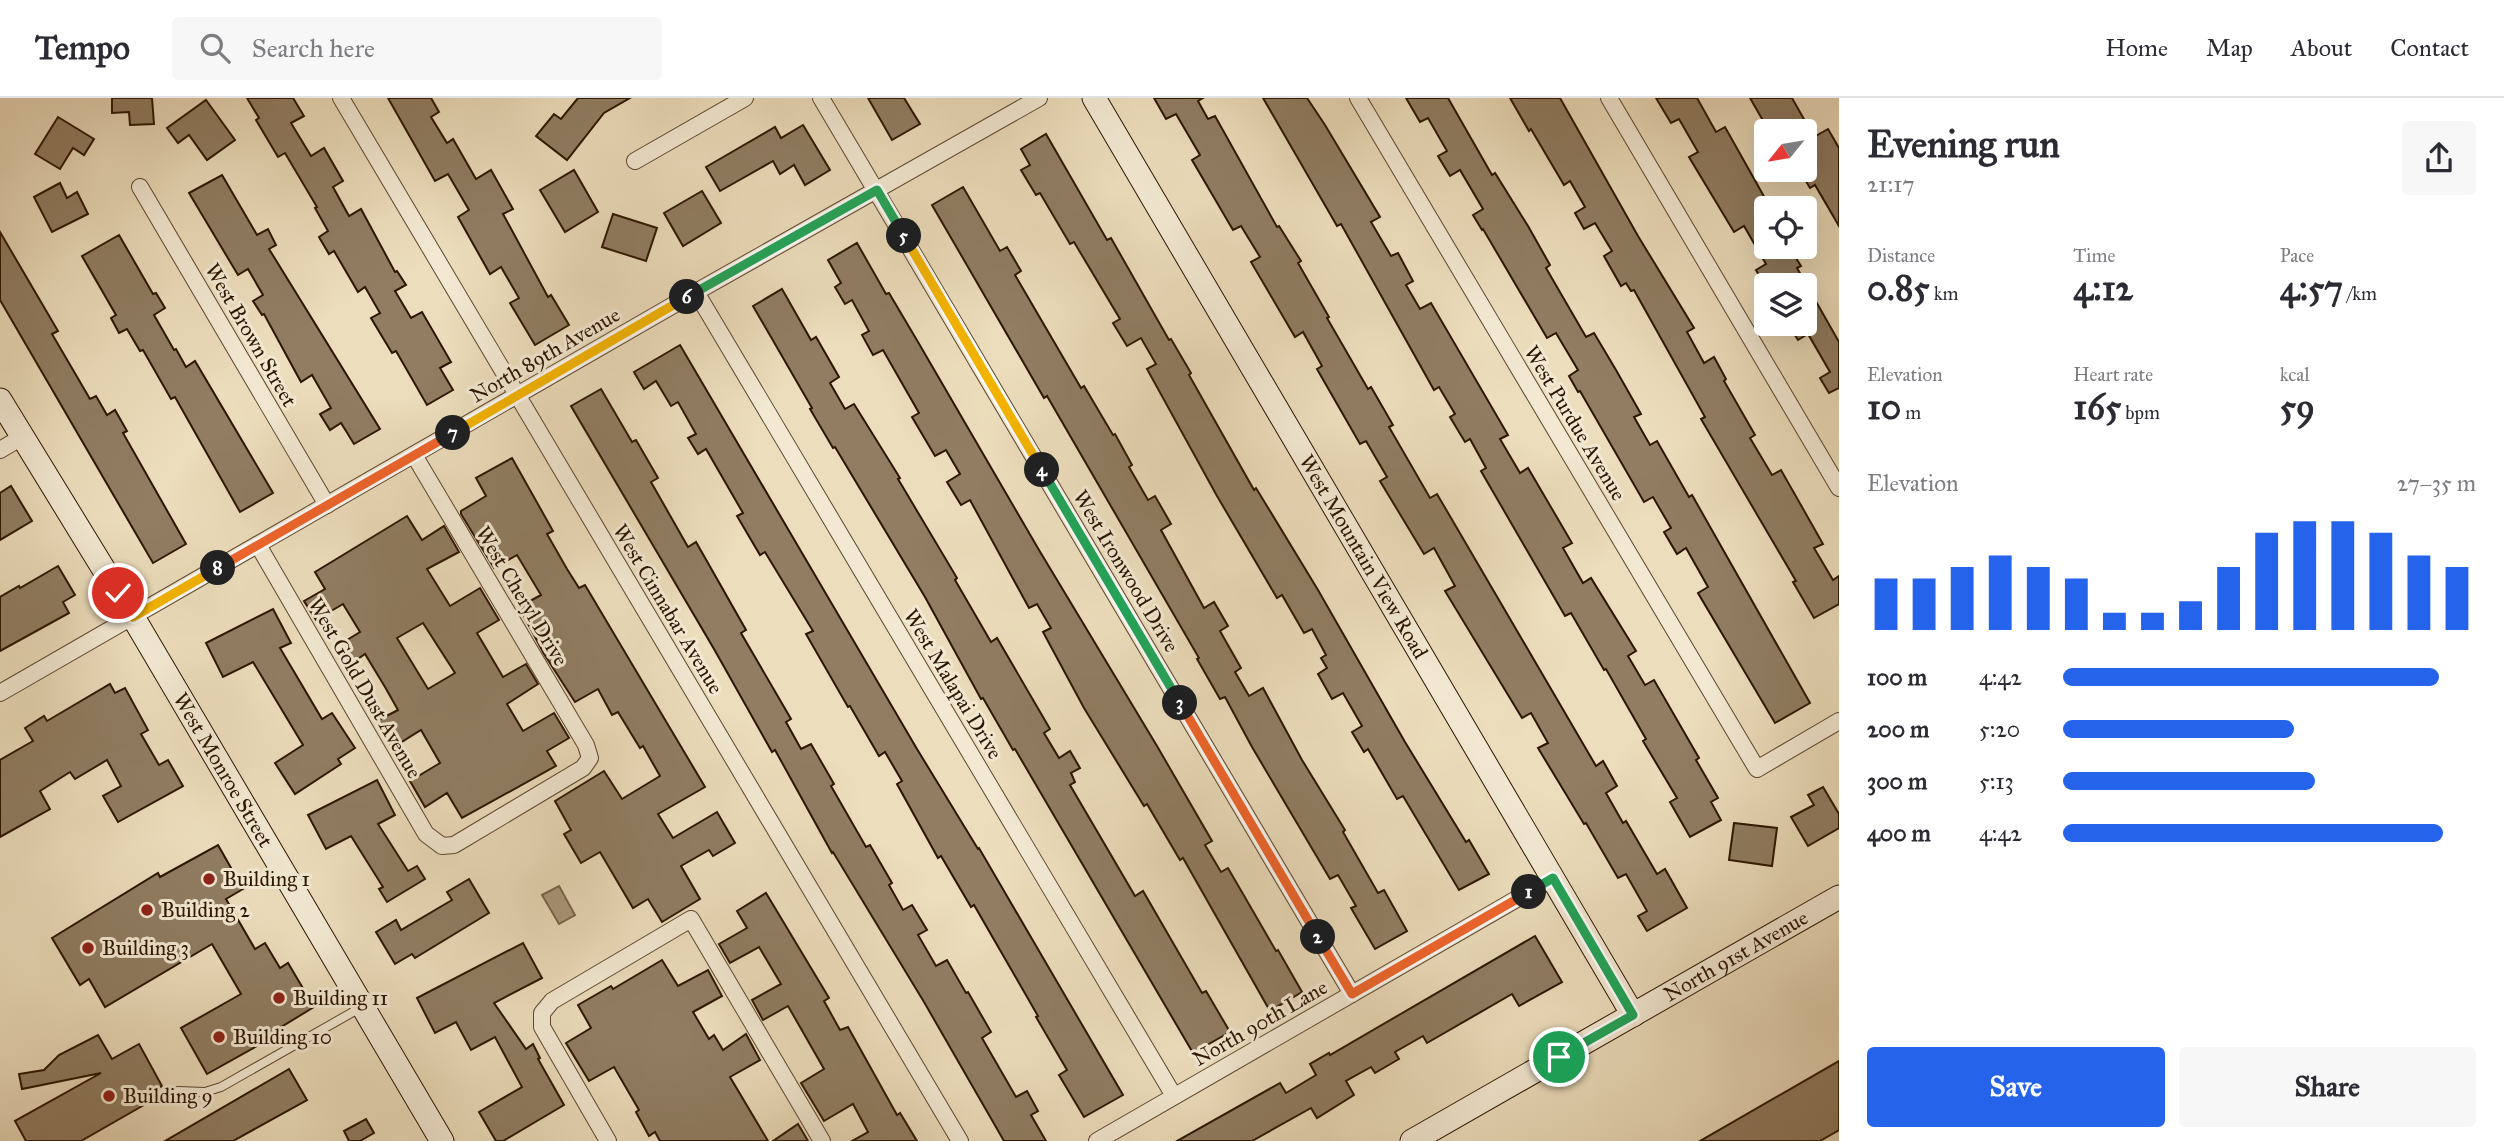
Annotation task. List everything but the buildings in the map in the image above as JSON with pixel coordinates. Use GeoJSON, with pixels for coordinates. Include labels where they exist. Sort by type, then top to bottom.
{"type":"FeatureCollection","features":[{"type":"Feature","properties":{"kind":"street","name":"West Cinnabar Avenue"},"geometry":{"type":"LineString","coordinates":[[341,98],[960,1141]]}},
{"type":"Feature","properties":{"kind":"street"},"geometry":{"type":"LineString","coordinates":[[635,161],[745,98]]}},
{"type":"Feature","properties":{"kind":"street","name":"West Ironwood Drive"},"geometry":{"type":"LineString","coordinates":[[821,98],[1352,994]]}},
{"type":"Feature","properties":{"kind":"street","name":"North 89th Avenue"},"geometry":{"type":"LineString","coordinates":[[0,693],[696,292],[1039,98]]}},
{"type":"Feature","properties":{"kind":"street","name":"West Mountain View Road"},"geometry":{"type":"LineString","coordinates":[[1094,98],[1633,1015]]}},
{"type":"Feature","properties":{"kind":"street","name":"West Purdue Avenue"},"geometry":{"type":"LineString","coordinates":[[1358,98],[1757,769],[1839,720]]}},
{"type":"Feature","properties":{"kind":"street"},"geometry":{"type":"LineString","coordinates":[[1608,98],[1839,488]]}},
{"type":"Feature","properties":{"kind":"street","name":"West Brown Street"},"geometry":{"type":"LineString","coordinates":[[140,187],[327,505]]}},
{"type":"Feature","properties":{"kind":"street","name":"West Malapai Drive"},"geometry":{"type":"LineString","coordinates":[[696,292],[1174,1096]]}},
{"type":"Feature","properties":{"kind":"street","name":"West Monroe Street"},"geometry":{"type":"LineString","coordinates":[[0,400],[133,617],[442,1141]]}},
{"type":"Feature","properties":{"kind":"street"},"geometry":{"type":"LineString","coordinates":[[0,450],[22,438]]}},
{"type":"Feature","properties":{"kind":"street","name":"West Cheryl Drive"},"geometry":{"type":"LineString","coordinates":[[414,455],[586,745],[590,758],[583,768],[536,796],[453,845],[442,846]]}},
{"type":"Feature","properties":{"kind":"street","name":"West Gold Dust Avenue"},"geometry":{"type":"LineString","coordinates":[[258,545],[426,834],[442,846]]}},
{"type":"Feature","properties":{"kind":"street","name":"North 90th Lane"},"geometry":{"type":"LineString","coordinates":[[1097,1141],[1553,878]]}},
{"type":"Feature","properties":{"kind":"street","name":"North 91st Avenue"},"geometry":{"type":"LineString","coordinates":[[1412,1141],[1839,897]]}},
{"type":"Feature","properties":{"kind":"street"},"geometry":{"type":"LineString","coordinates":[[608,1141],[542,1027],[542,1013],[552,1001],[691,919],[822,1141]]}},
{"type":"Feature","properties":{"kind":"lane"},"geometry":{"type":"LineString","coordinates":[[178,1091],[205,1093],[221,1087],[363,1006]]}},
{"type":"Feature","properties":{"kind":"shaded area"},"geometry":{"type":"Polygon","coordinates":[[[559,886],[575,915],[559,924],[542,895],[559,886]]]}},
{"type":"Feature","properties":{"kind":"place","name":"Building 1"},"geometry":{"type":"Point","coordinates":[209,879]}},
{"type":"Feature","properties":{"kind":"place","name":"Building 2"},"geometry":{"type":"Point","coordinates":[147,910]}},
{"type":"Feature","properties":{"kind":"place","name":"Building 3"},"geometry":{"type":"Point","coordinates":[88,948]}},
{"type":"Feature","properties":{"kind":"place","name":"Building 11"},"geometry":{"type":"Point","coordinates":[279,998]}},
{"type":"Feature","properties":{"kind":"place","name":"Building 10"},"geometry":{"type":"Point","coordinates":[219,1037]}},
{"type":"Feature","properties":{"kind":"place","name":"Building 9"},"geometry":{"type":"Point","coordinates":[109,1096]}},
{"type":"Feature","properties":{"kind":"route"},"geometry":{"type":"LineString","coordinates":[[118,593],[133,617],[877,190],[1352,994],[1553,878],[1633,1015],[1559,1057]]}}]}
